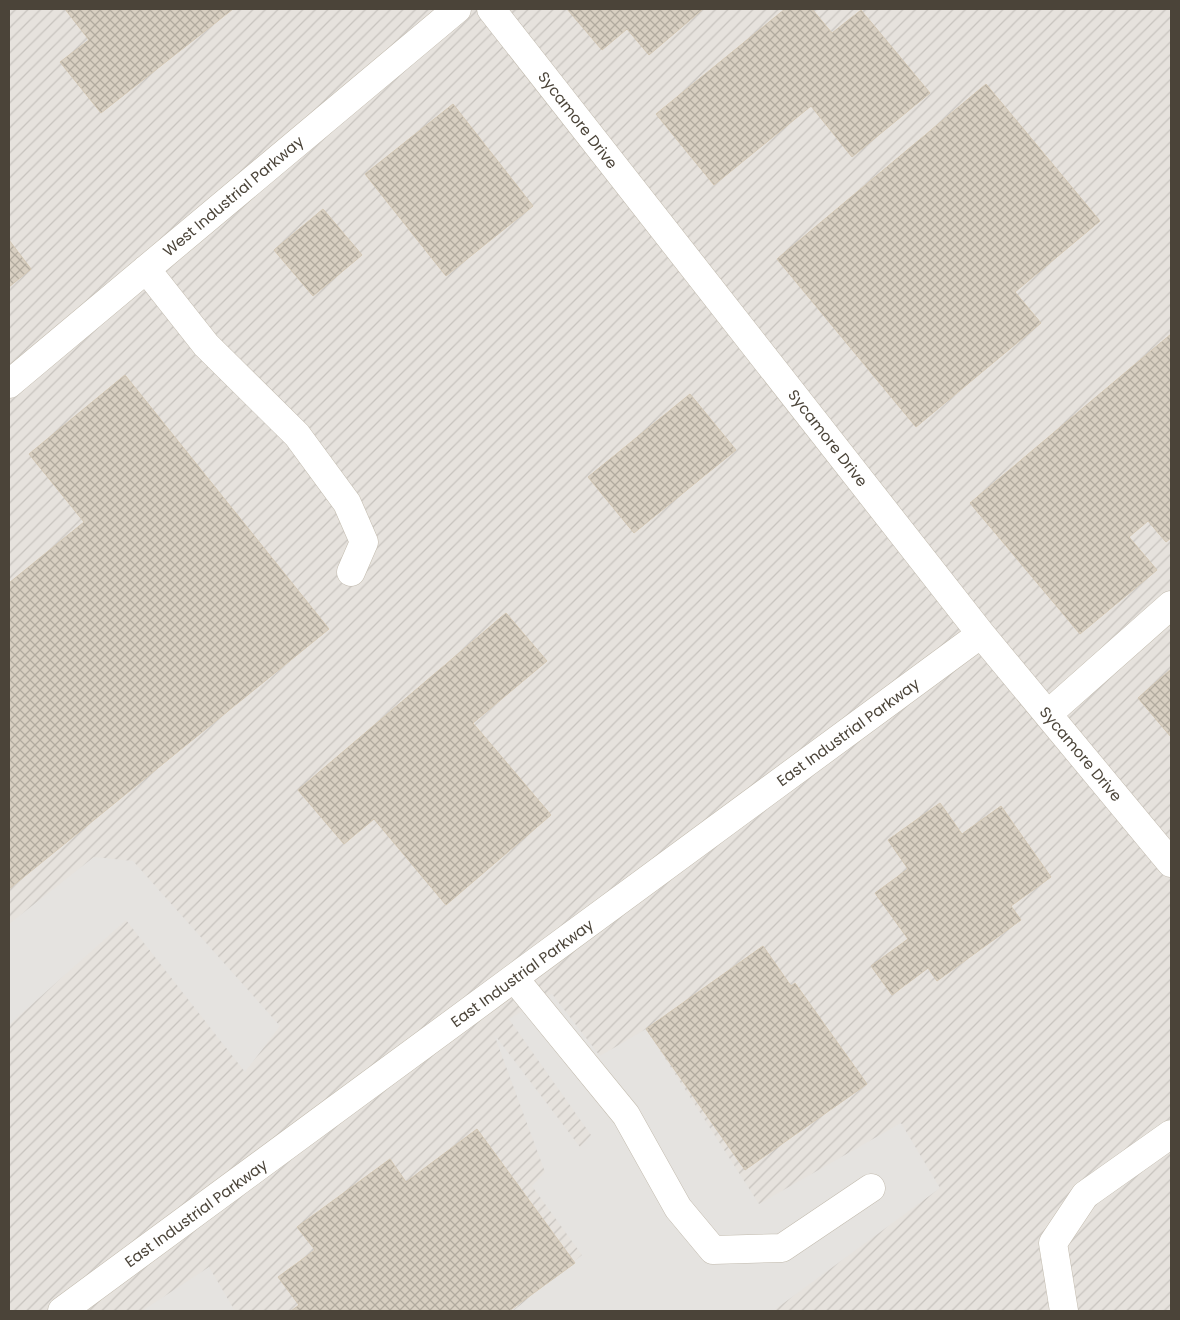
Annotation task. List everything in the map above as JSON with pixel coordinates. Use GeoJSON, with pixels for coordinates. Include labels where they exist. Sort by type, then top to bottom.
{"type":"FeatureCollection","features":[{"type":"Feature","properties":{"kind":"street","name":"West Industrial Parkway"},"geometry":{"type":"LineString","coordinates":[[9,384],[457,9]]}},
{"type":"Feature","properties":{"kind":"street","name":"Sycamore Drive"},"geometry":{"type":"LineString","coordinates":[[490,9],[981,634],[1171,863]]}},
{"type":"Feature","properties":{"kind":"street"},"geometry":{"type":"LineString","coordinates":[[146,269],[206,345],[297,435],[347,503],[364,542],[351,572]]}},
{"type":"Feature","properties":{"kind":"street"},"geometry":{"type":"LineString","coordinates":[[1048,714],[1171,605]]}},
{"type":"Feature","properties":{"kind":"street","name":"East Industrial Parkway"},"geometry":{"type":"LineString","coordinates":[[62,1311],[981,634]]}},
{"type":"Feature","properties":{"kind":"street"},"geometry":{"type":"LineString","coordinates":[[514,978],[626,1116],[678,1208],[713,1250],[782,1248],[871,1188]]}},
{"type":"Feature","properties":{"kind":"street"},"geometry":{"type":"LineString","coordinates":[[1064,1311],[1053,1243],[1086,1195],[1171,1134]]}},
{"type":"Feature","properties":{"kind":"shaded area"},"geometry":{"type":"Polygon","coordinates":[[[9,9],[1171,9],[1171,1311],[9,1311],[9,9]]]}},
{"type":"Feature","properties":{"kind":"shaded area"},"geometry":{"type":"Polygon","coordinates":[[[94,857],[133,861],[280,1026],[245,1072],[126,920],[9,1025],[9,924],[94,857]]]}},
{"type":"Feature","properties":{"kind":"shaded area"},"geometry":{"type":"Polygon","coordinates":[[[552,994],[600,1056],[646,1029],[759,1204],[901,1123],[940,1188],[773,1311],[513,1311],[582,1255],[532,1186],[545,1172],[494,1034],[580,1147],[591,1135],[509,1019],[552,994]]]}},
{"type":"Feature","properties":{"kind":"shaded area"},"geometry":{"type":"Polygon","coordinates":[[[209,1267],[235,1311],[142,1311],[209,1267]]]}},
{"type":"Feature","properties":{"kind":"building"},"geometry":{"type":"Polygon","coordinates":[[[65,9],[233,9],[101,113],[60,62],[89,40],[65,9]]]}},
{"type":"Feature","properties":{"kind":"building"},"geometry":{"type":"Polygon","coordinates":[[[567,9],[703,9],[649,55],[627,29],[602,50],[567,9]]]}},
{"type":"Feature","properties":{"kind":"building"},"geometry":{"type":"Polygon","coordinates":[[[785,9],[812,9],[832,33],[861,10],[930,93],[852,157],[811,106],[714,185],[656,114],[785,9]]]}},
{"type":"Feature","properties":{"kind":"building"},"geometry":{"type":"Polygon","coordinates":[[[986,84],[1100,221],[1015,292],[1041,323],[916,427],[777,259],[986,84]]]}},
{"type":"Feature","properties":{"kind":"building"},"geometry":{"type":"Polygon","coordinates":[[[453,104],[533,206],[446,276],[365,174],[453,104]]]}},
{"type":"Feature","properties":{"kind":"building"},"geometry":{"type":"Polygon","coordinates":[[[323,209],[362,255],[313,296],[274,250],[323,209]]]}},
{"type":"Feature","properties":{"kind":"building"},"geometry":{"type":"Polygon","coordinates":[[[9,240],[31,269],[9,287],[9,240]]]}},
{"type":"Feature","properties":{"kind":"building"},"geometry":{"type":"Polygon","coordinates":[[[1171,334],[1171,538],[1166,542],[1148,521],[1129,537],[1157,570],[1080,634],[970,503],[1171,334]]]}},
{"type":"Feature","properties":{"kind":"building"},"geometry":{"type":"Polygon","coordinates":[[[125,375],[329,629],[9,889],[9,583],[84,522],[29,454],[125,375]]]}},
{"type":"Feature","properties":{"kind":"building"},"geometry":{"type":"Polygon","coordinates":[[[690,394],[736,450],[634,533],[588,477],[690,394]]]}},
{"type":"Feature","properties":{"kind":"building"},"geometry":{"type":"Polygon","coordinates":[[[506,613],[547,661],[473,723],[551,815],[446,905],[374,819],[344,844],[298,790],[506,613]]]}},
{"type":"Feature","properties":{"kind":"building"},"geometry":{"type":"Polygon","coordinates":[[[1171,669],[1171,737],[1138,698],[1171,669]]]}},
{"type":"Feature","properties":{"kind":"building"},"geometry":{"type":"Polygon","coordinates":[[[940,803],[962,834],[1001,806],[1051,877],[1011,906],[1021,920],[937,981],[928,968],[892,995],[871,966],[908,939],[875,893],[908,869],[888,840],[940,803]]]}},
{"type":"Feature","properties":{"kind":"building"},"geometry":{"type":"Polygon","coordinates":[[[763,946],[791,986],[795,983],[867,1084],[745,1170],[646,1029],[763,946]]]}},
{"type":"Feature","properties":{"kind":"building"},"geometry":{"type":"Polygon","coordinates":[[[477,1129],[575,1263],[509,1311],[291,1311],[299,1305],[278,1277],[315,1250],[297,1227],[390,1159],[406,1182],[477,1129]]]}}]}
